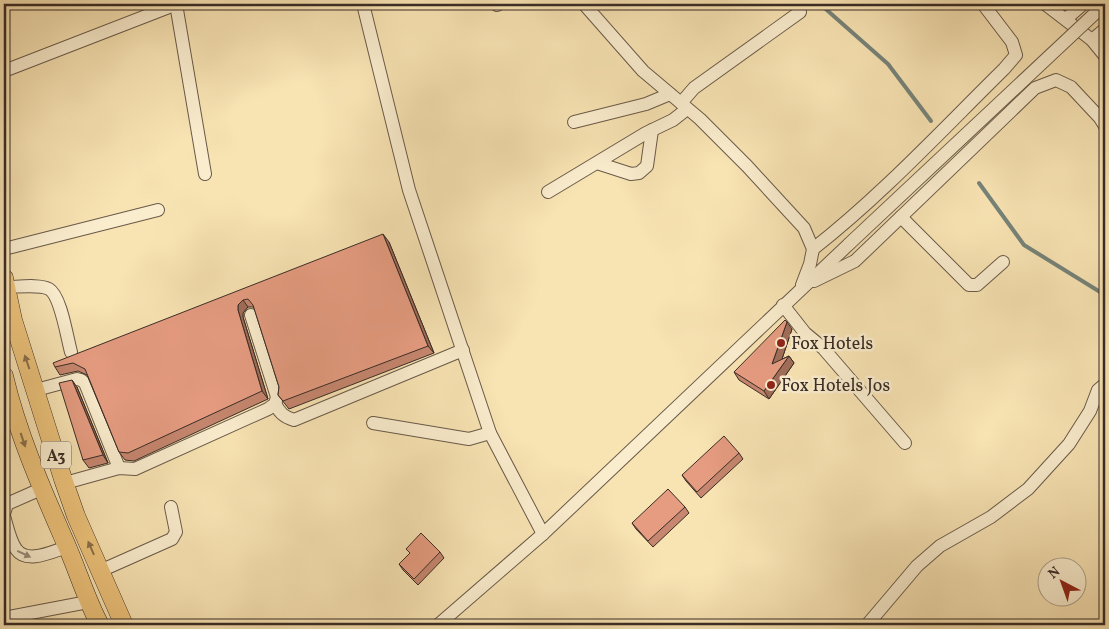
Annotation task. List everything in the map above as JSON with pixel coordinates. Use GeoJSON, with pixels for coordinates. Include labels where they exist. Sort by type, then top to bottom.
{"type":"FeatureCollection","features":[{"type":"Feature","properties":{"kind":"highway","name":"A3"},"geometry":{"type":"LineString","coordinates":[[5,283],[13,320],[76,516],[124,625]]}},
{"type":"Feature","properties":{"kind":"highway","name":"A3"},"geometry":{"type":"LineString","coordinates":[[4,376],[10,400],[41,489],[67,547],[88,602],[100,625]]}},
{"type":"Feature","properties":{"kind":"street"},"geometry":{"type":"LineString","coordinates":[[4,71],[176,4],[205,174]]}},
{"type":"Feature","properties":{"kind":"street"},"geometry":{"type":"LineString","coordinates":[[363,4],[409,190],[490,433],[543,534]]}},
{"type":"Feature","properties":{"kind":"street"},"geometry":{"type":"LineString","coordinates":[[584,4],[643,72],[684,106],[747,166],[804,228],[813,249],[810,264],[801,288]]}},
{"type":"Feature","properties":{"kind":"street"},"geometry":{"type":"LineString","coordinates":[[813,249],[846,224],[1016,55],[1012,42],[983,4]]}},
{"type":"Feature","properties":{"kind":"street"},"geometry":{"type":"LineString","coordinates":[[1046,4],[1092,40],[1105,56]]}},
{"type":"Feature","properties":{"kind":"street"},"geometry":{"type":"LineString","coordinates":[[1066,19],[1082,4]]}},
{"type":"Feature","properties":{"kind":"street"},"geometry":{"type":"LineString","coordinates":[[438,625],[543,534],[801,288],[1105,4]]}},
{"type":"Feature","properties":{"kind":"street"},"geometry":{"type":"LineString","coordinates":[[548,192],[652,130],[673,120],[684,106],[694,88],[800,12]]}},
{"type":"Feature","properties":{"kind":"street"},"geometry":{"type":"LineString","coordinates":[[1092,40],[1105,29]]}},
{"type":"Feature","properties":{"kind":"street"},"geometry":{"type":"LineString","coordinates":[[801,288],[855,260],[1035,88],[1056,80],[1071,87],[1105,126]]}},
{"type":"Feature","properties":{"kind":"street"},"geometry":{"type":"LineString","coordinates":[[574,122],[646,104],[670,94]]}},
{"type":"Feature","properties":{"kind":"street"},"geometry":{"type":"LineString","coordinates":[[597,163],[631,174],[639,173],[647,166],[652,130]]}},
{"type":"Feature","properties":{"kind":"street"},"geometry":{"type":"LineString","coordinates":[[4,249],[158,210]]}},
{"type":"Feature","properties":{"kind":"street"},"geometry":{"type":"LineString","coordinates":[[901,217],[969,286],[976,285],[1003,262]]}},
{"type":"Feature","properties":{"kind":"street"},"geometry":{"type":"LineString","coordinates":[[5,283],[40,287],[50,290],[57,296],[71,352]]}},
{"type":"Feature","properties":{"kind":"street"},"geometry":{"type":"LineString","coordinates":[[783,305],[805,333],[823,348],[905,443]]}},
{"type":"Feature","properties":{"kind":"street"},"geometry":{"type":"LineString","coordinates":[[65,483],[119,468],[135,469],[268,409],[275,404],[277,397],[251,315]]}},
{"type":"Feature","properties":{"kind":"street"},"geometry":{"type":"LineString","coordinates":[[275,404],[280,413],[294,420],[463,350]]}},
{"type":"Feature","properties":{"kind":"street"},"geometry":{"type":"LineString","coordinates":[[36,390],[76,380],[81,380],[85,383],[119,468]]}},
{"type":"Feature","properties":{"kind":"street"},"geometry":{"type":"LineString","coordinates":[[867,625],[917,566],[940,546],[991,517],[1028,489],[1069,444],[1090,411],[1098,390],[1105,384]]}},
{"type":"Feature","properties":{"kind":"street"},"geometry":{"type":"LineString","coordinates":[[373,423],[469,439],[490,433]]}},
{"type":"Feature","properties":{"kind":"street"},"geometry":{"type":"LineString","coordinates":[[41,489],[8,504],[4,515],[16,550],[24,556],[32,558],[67,547]]}},
{"type":"Feature","properties":{"kind":"street"},"geometry":{"type":"LineString","coordinates":[[100,571],[172,539],[176,532],[171,506]]}},
{"type":"Feature","properties":{"kind":"street"},"geometry":{"type":"LineString","coordinates":[[4,618],[88,602]]}},
{"type":"Feature","properties":{"kind":"building"},"geometry":{"type":"Polygon","coordinates":[[[383,234],[428,346],[283,401],[278,395],[279,387],[253,305],[248,299],[243,300],[238,305],[238,310],[262,391],[128,453],[119,452],[85,369],[73,363],[55,367],[53,363],[383,234]]]}},
{"type":"Feature","properties":{"kind":"building"},"geometry":{"type":"Polygon","coordinates":[[[785,320],[787,322],[772,364],[789,356],[764,391],[734,372],[785,320]]]}},
{"type":"Feature","properties":{"kind":"building"},"geometry":{"type":"Polygon","coordinates":[[[72,380],[103,455],[83,460],[59,383],[72,380]]]}},
{"type":"Feature","properties":{"kind":"building"},"geometry":{"type":"Polygon","coordinates":[[[724,436],[739,453],[697,492],[682,475],[724,436]]]}},
{"type":"Feature","properties":{"kind":"building"},"geometry":{"type":"Polygon","coordinates":[[[668,489],[685,507],[648,541],[632,523],[668,489]]]}},
{"type":"Feature","properties":{"kind":"building"},"geometry":{"type":"Polygon","coordinates":[[[421,533],[440,552],[414,579],[399,564],[410,553],[406,549],[421,533]]]}},
{"type":"Feature","properties":{"kind":"waterway"},"geometry":{"type":"LineString","coordinates":[[820,4],[888,64],[931,121]]}},
{"type":"Feature","properties":{"kind":"waterway"},"geometry":{"type":"LineString","coordinates":[[979,183],[1024,245],[1105,295]]}},
{"type":"Feature","properties":{"kind":"place","name":"Fox Hotels"},"geometry":{"type":"Point","coordinates":[781,343]}},
{"type":"Feature","properties":{"kind":"place","name":"Fox Hotels Jos"},"geometry":{"type":"Point","coordinates":[771,385]}}]}
